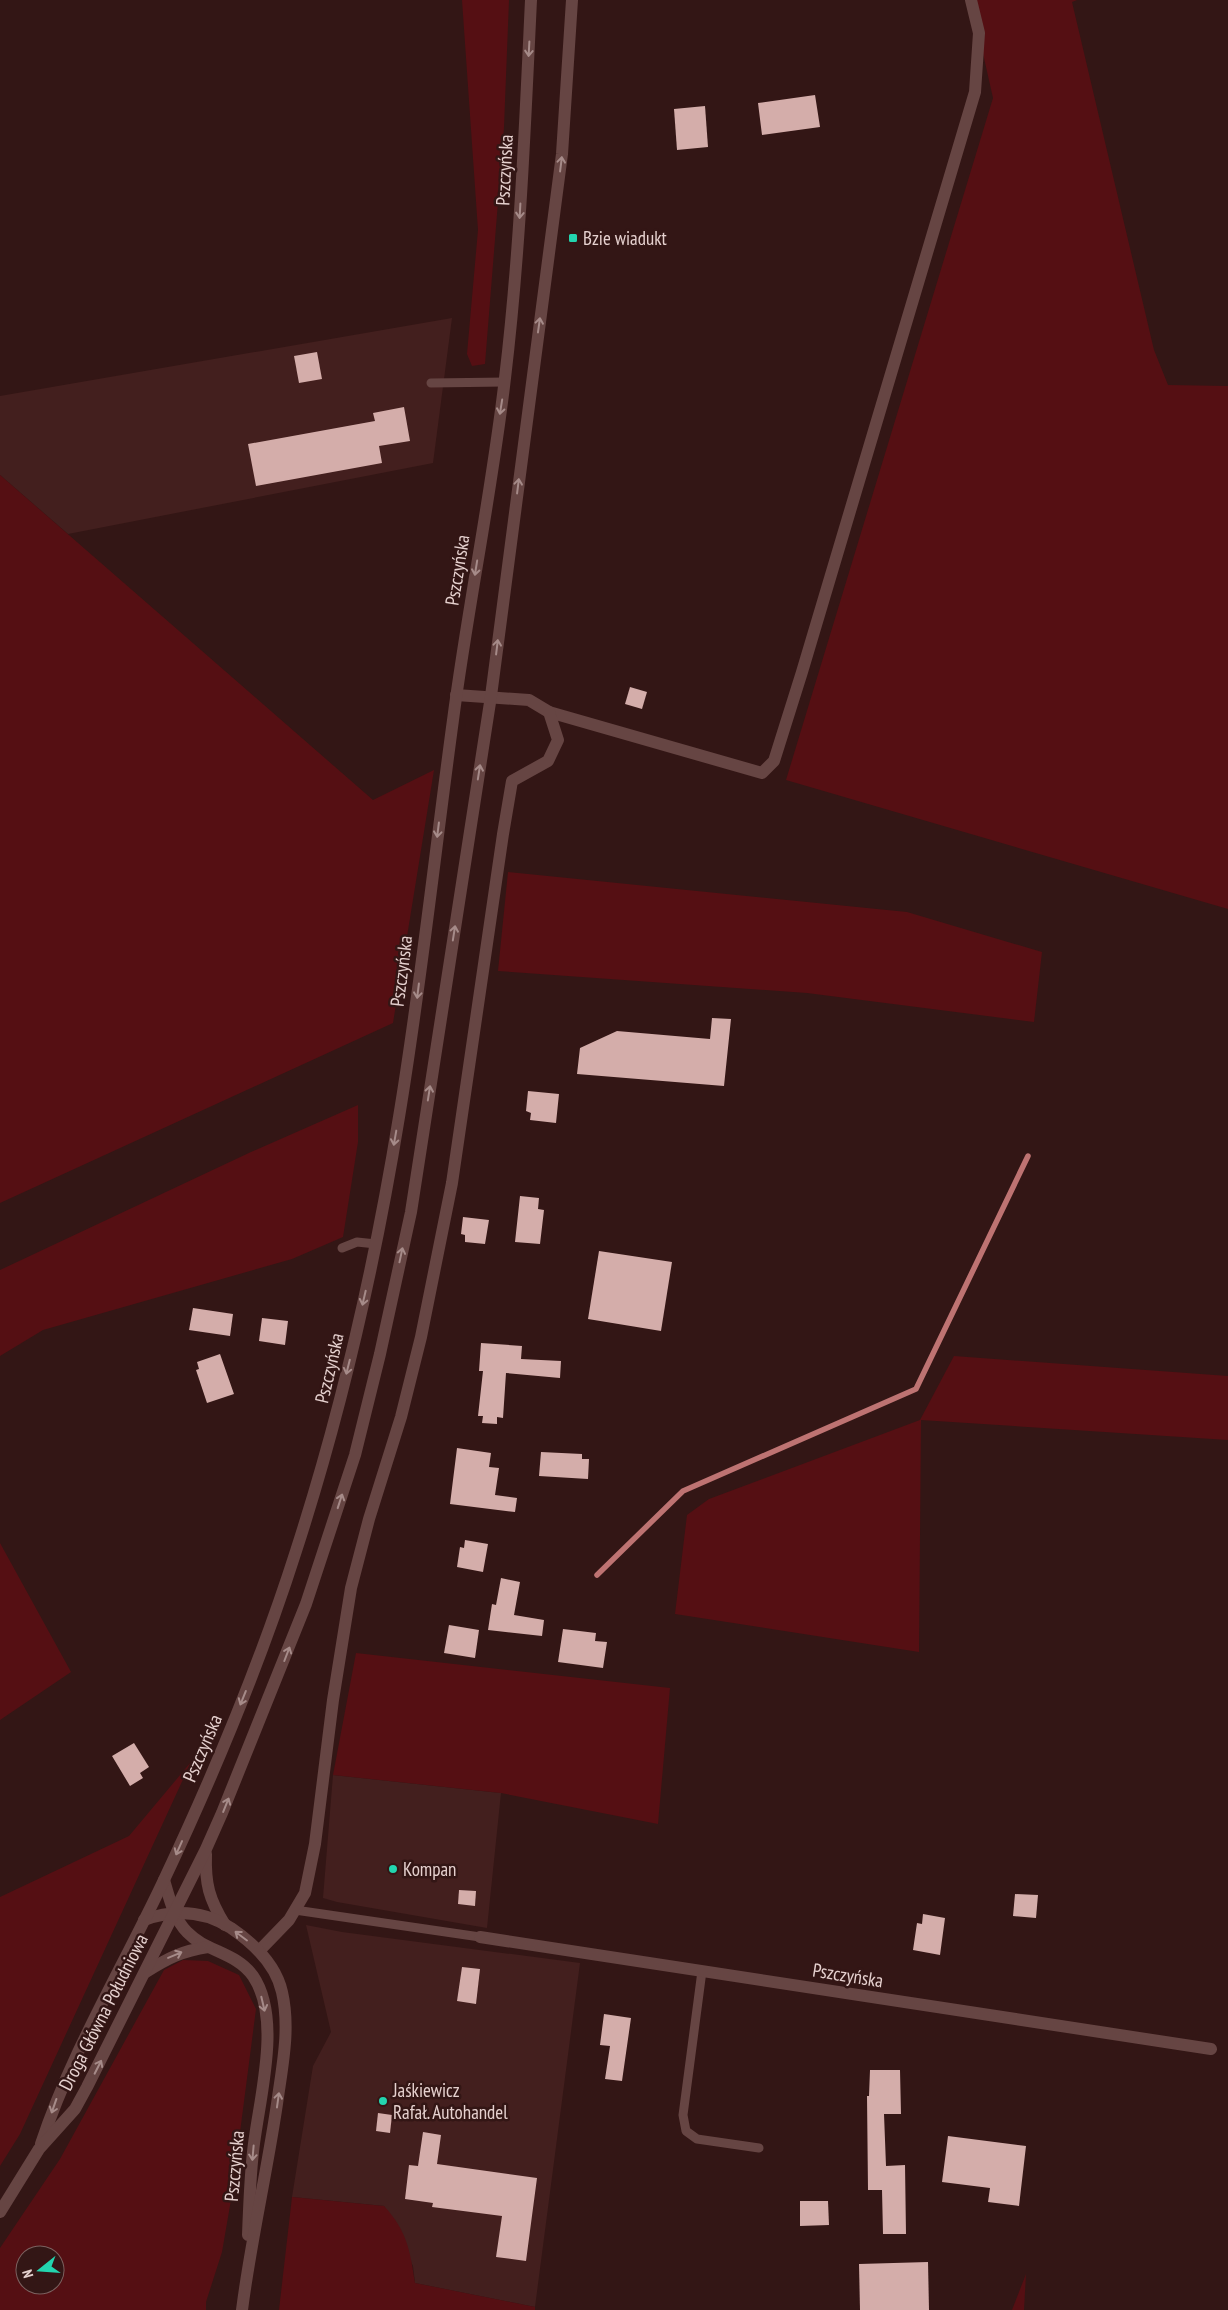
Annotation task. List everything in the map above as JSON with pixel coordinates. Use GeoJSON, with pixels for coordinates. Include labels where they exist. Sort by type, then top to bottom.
{"type":"FeatureCollection","features":[{"type":"Feature","properties":{"kind":"main road","name":"Pszczyńska"},"geometry":{"type":"LineString","coordinates":[[242,2310],[253,2153],[266,2053],[267,2027],[264,2000],[253,1976],[240,1962],[224,1952],[208,1947],[187,1932],[175,1913],[164,1880],[218,1759],[257,1662],[295,1554],[333,1429],[376,1244],[399,1119],[414,1021],[456,695],[505,382],[517,262],[531,0]]}},
{"type":"Feature","properties":{"kind":"main road","name":"Pszczyńska"},"geometry":{"type":"LineString","coordinates":[[175,1913],[226,1804],[306,1604],[355,1455],[410,1212],[491,696],[562,154],[572,0]]}},
{"type":"Feature","properties":{"kind":"main road"},"geometry":{"type":"LineString","coordinates":[[456,695],[529,700],[549,712],[762,773],[774,761],[975,92],[979,33],[971,0]]}},
{"type":"Feature","properties":{"kind":"main road"},"geometry":{"type":"LineString","coordinates":[[259,1951],[289,1920],[305,1893],[315,1844],[333,1700],[351,1588],[369,1519],[401,1417],[421,1337],[452,1183],[512,782],[548,761],[558,740],[549,712]]}},
{"type":"Feature","properties":{"kind":"main road","name":"Pszczyńska"},"geometry":{"type":"LineString","coordinates":[[206,1849],[206,1878],[212,1903],[225,1924]]}},
{"type":"Feature","properties":{"kind":"main road","name":"Droga Główna Południowa"},"geometry":{"type":"LineString","coordinates":[[40,2149],[56,2099],[164,1880]]}},
{"type":"Feature","properties":{"kind":"main road","name":"Pszczyńska"},"geometry":{"type":"LineString","coordinates":[[175,1913],[193,1912],[225,1924],[242,1936],[259,1951],[271,1967],[282,1990],[286,2021],[286,2047],[271,2148],[245,2285]]}},
{"type":"Feature","properties":{"kind":"main road","name":"Droga Główna Południowa"},"geometry":{"type":"LineString","coordinates":[[144,1920],[158,1915],[175,1913]]}},
{"type":"Feature","properties":{"kind":"main road","name":"Droga Główna Południowa"},"geometry":{"type":"LineString","coordinates":[[0,2212],[40,2149],[75,2109],[175,1913]]}},
{"type":"Feature","properties":{"kind":"main road","name":"Pszczyńska"},"geometry":{"type":"LineString","coordinates":[[480,1937],[1211,2049]]}},
{"type":"Feature","properties":{"kind":"main road"},"geometry":{"type":"LineString","coordinates":[[146,1972],[171,1956],[188,1950],[208,1947]]}},
{"type":"Feature","properties":{"kind":"lane"},"geometry":{"type":"LineString","coordinates":[[431,383],[505,382]]}},
{"type":"Feature","properties":{"kind":"lane"},"geometry":{"type":"LineString","coordinates":[[342,1248],[357,1242],[376,1244]]}},
{"type":"Feature","properties":{"kind":"lane"},"geometry":{"type":"LineString","coordinates":[[295,1910],[480,1937]]}},
{"type":"Feature","properties":{"kind":"lane"},"geometry":{"type":"LineString","coordinates":[[702,1971],[683,2115],[686,2131],[697,2138],[759,2148]]}},
{"type":"Feature","properties":{"kind":"shaded area"},"geometry":{"type":"Polygon","coordinates":[[[462,0],[509,0],[504,127],[485,364],[472,366],[467,354],[478,230],[462,0]]]}},
{"type":"Feature","properties":{"kind":"shaded area"},"geometry":{"type":"Polygon","coordinates":[[[971,0],[1077,0],[1072,2],[1154,350],[1168,385],[1228,386],[1228,909],[786,780],[993,98],[971,0]]]}},
{"type":"Feature","properties":{"kind":"shaded area"},"geometry":{"type":"Polygon","coordinates":[[[452,318],[433,463],[68,534],[0,475],[0,396],[452,318]]]}},
{"type":"Feature","properties":{"kind":"shaded area"},"geometry":{"type":"Polygon","coordinates":[[[0,475],[373,800],[434,770],[393,1023],[0,1203],[0,475]]]}},
{"type":"Feature","properties":{"kind":"shaded area"},"geometry":{"type":"Polygon","coordinates":[[[508,872],[907,912],[1042,952],[1034,1022],[807,993],[498,971],[508,872]]]}},
{"type":"Feature","properties":{"kind":"shaded area"},"geometry":{"type":"Polygon","coordinates":[[[358,1105],[358,1142],[343,1237],[292,1259],[43,1330],[0,1356],[0,1270],[251,1152],[358,1105]]]}},
{"type":"Feature","properties":{"kind":"shaded area"},"geometry":{"type":"Polygon","coordinates":[[[954,1356],[1228,1376],[1228,1440],[921,1420],[919,1652],[675,1614],[687,1515],[709,1499],[920,1420],[954,1356]]]}},
{"type":"Feature","properties":{"kind":"shaded area"},"geometry":{"type":"Polygon","coordinates":[[[0,1543],[71,1672],[0,1720],[0,1543]]]}},
{"type":"Feature","properties":{"kind":"shaded area"},"geometry":{"type":"Polygon","coordinates":[[[356,1653],[670,1688],[658,1824],[501,1793],[333,1775],[356,1653]]]}},
{"type":"Feature","properties":{"kind":"shaded area"},"geometry":{"type":"Polygon","coordinates":[[[191,1762],[20,2134],[0,2166],[0,1897],[129,1836],[191,1762]]]}},
{"type":"Feature","properties":{"kind":"shaded area"},"geometry":{"type":"Polygon","coordinates":[[[333,1775],[501,1793],[487,1928],[323,1898],[333,1775]]]}},
{"type":"Feature","properties":{"kind":"shaded area"},"geometry":{"type":"Polygon","coordinates":[[[306,1925],[342,1932],[580,1963],[535,2307],[415,2283],[413,2266],[384,2206],[292,2197],[313,2066],[331,2032],[306,1925]]]}},
{"type":"Feature","properties":{"kind":"shaded area"},"geometry":{"type":"Polygon","coordinates":[[[183,1960],[208,1961],[239,1975],[256,2009],[232,2194],[222,2252],[206,2302],[206,2310],[0,2310],[0,2248],[60,2159],[164,1970],[183,1960]]]}},
{"type":"Feature","properties":{"kind":"shaded area"},"geometry":{"type":"Polygon","coordinates":[[[292,2197],[384,2206],[403,2233],[415,2283],[535,2307],[535,2310],[279,2310],[292,2197]]]}},
{"type":"Feature","properties":{"kind":"shaded area"},"geometry":{"type":"Polygon","coordinates":[[[1026,2274],[1024,2310],[1012,2310],[1026,2274]]]}},
{"type":"Feature","properties":{"kind":"building"},"geometry":{"type":"Polygon","coordinates":[[[815,95],[820,127],[762,135],[758,103],[815,95]]]}},
{"type":"Feature","properties":{"kind":"building"},"geometry":{"type":"Polygon","coordinates":[[[705,106],[708,147],[677,150],[674,109],[705,106]]]}},
{"type":"Feature","properties":{"kind":"building"},"geometry":{"type":"Polygon","coordinates":[[[317,352],[322,379],[299,383],[294,356],[317,352]]]}},
{"type":"Feature","properties":{"kind":"building"},"geometry":{"type":"Polygon","coordinates":[[[404,407],[410,441],[379,446],[382,463],[256,486],[248,444],[375,421],[373,413],[404,407]]]}},
{"type":"Feature","properties":{"kind":"building"},"geometry":{"type":"Polygon","coordinates":[[[630,687],[647,692],[642,709],[625,704],[630,687]]]}},
{"type":"Feature","properties":{"kind":"building"},"geometry":{"type":"Polygon","coordinates":[[[712,1018],[731,1019],[724,1086],[577,1074],[580,1048],[617,1031],[710,1039],[712,1018]]]}},
{"type":"Feature","properties":{"kind":"building"},"geometry":{"type":"Polygon","coordinates":[[[528,1091],[559,1094],[556,1123],[530,1120],[531,1113],[526,1111],[528,1091]]]}},
{"type":"Feature","properties":{"kind":"building"},"geometry":{"type":"Polygon","coordinates":[[[520,1196],[539,1198],[538,1209],[544,1210],[540,1244],[515,1242],[520,1196]]]}},
{"type":"Feature","properties":{"kind":"building"},"geometry":{"type":"Polygon","coordinates":[[[463,1217],[489,1220],[485,1244],[465,1242],[465,1235],[461,1234],[463,1217]]]}},
{"type":"Feature","properties":{"kind":"building"},"geometry":{"type":"Polygon","coordinates":[[[599,1251],[672,1262],[661,1331],[588,1319],[599,1251]]]}},
{"type":"Feature","properties":{"kind":"building"},"geometry":{"type":"Polygon","coordinates":[[[193,1308],[233,1314],[230,1336],[189,1330],[193,1308]]]}},
{"type":"Feature","properties":{"kind":"building"},"geometry":{"type":"Polygon","coordinates":[[[262,1318],[288,1321],[285,1345],[259,1341],[262,1318]]]}},
{"type":"Feature","properties":{"kind":"building"},"geometry":{"type":"Polygon","coordinates":[[[481,1343],[522,1346],[521,1359],[561,1361],[560,1378],[506,1373],[503,1418],[497,1417],[497,1424],[482,1423],[483,1416],[478,1416],[483,1371],[479,1371],[481,1343]]]}},
{"type":"Feature","properties":{"kind":"building"},"geometry":{"type":"Polygon","coordinates":[[[220,1354],[234,1394],[207,1403],[196,1370],[199,1369],[197,1362],[220,1354]]]}},
{"type":"Feature","properties":{"kind":"building"},"geometry":{"type":"Polygon","coordinates":[[[457,1448],[491,1453],[489,1467],[499,1468],[495,1495],[517,1498],[515,1512],[450,1504],[457,1448]]]}},
{"type":"Feature","properties":{"kind":"building"},"geometry":{"type":"Polygon","coordinates":[[[541,1452],[582,1454],[582,1459],[589,1459],[588,1479],[539,1476],[541,1452]]]}},
{"type":"Feature","properties":{"kind":"building"},"geometry":{"type":"Polygon","coordinates":[[[465,1540],[488,1544],[483,1572],[457,1567],[460,1547],[464,1548],[465,1540]]]}},
{"type":"Feature","properties":{"kind":"building"},"geometry":{"type":"Polygon","coordinates":[[[501,1578],[520,1582],[514,1615],[544,1620],[542,1636],[488,1630],[492,1604],[496,1605],[501,1578]]]}},
{"type":"Feature","properties":{"kind":"building"},"geometry":{"type":"Polygon","coordinates":[[[449,1625],[479,1630],[475,1658],[444,1653],[449,1625]]]}},
{"type":"Feature","properties":{"kind":"building"},"geometry":{"type":"Polygon","coordinates":[[[563,1629],[596,1633],[595,1641],[607,1642],[603,1668],[558,1662],[563,1629]]]}},
{"type":"Feature","properties":{"kind":"building"},"geometry":{"type":"Polygon","coordinates":[[[134,1743],[149,1767],[140,1773],[143,1778],[130,1786],[112,1756],[134,1743]]]}},
{"type":"Feature","properties":{"kind":"building"},"geometry":{"type":"Polygon","coordinates":[[[459,1890],[476,1891],[475,1906],[458,1904],[459,1890]]]}},
{"type":"Feature","properties":{"kind":"building"},"geometry":{"type":"Polygon","coordinates":[[[1015,1894],[1038,1895],[1036,1918],[1013,1916],[1015,1894]]]}},
{"type":"Feature","properties":{"kind":"building"},"geometry":{"type":"Polygon","coordinates":[[[923,1914],[945,1918],[940,1955],[913,1950],[917,1923],[922,1924],[923,1914]]]}},
{"type":"Feature","properties":{"kind":"building"},"geometry":{"type":"Polygon","coordinates":[[[462,1967],[480,1969],[476,2004],[457,2001],[462,1967]]]}},
{"type":"Feature","properties":{"kind":"building"},"geometry":{"type":"Polygon","coordinates":[[[604,2014],[631,2018],[622,2081],[605,2079],[610,2046],[600,2045],[604,2014]]]}},
{"type":"Feature","properties":{"kind":"building"},"geometry":{"type":"Polygon","coordinates":[[[870,2070],[900,2070],[901,2114],[884,2114],[886,2166],[905,2165],[906,2234],[883,2234],[882,2190],[868,2190],[867,2096],[869,2096],[870,2070]]]}},
{"type":"Feature","properties":{"kind":"building"},"geometry":{"type":"Polygon","coordinates":[[[378,2113],[392,2115],[390,2133],[376,2131],[378,2113]]]}},
{"type":"Feature","properties":{"kind":"building"},"geometry":{"type":"Polygon","coordinates":[[[423,2132],[441,2135],[437,2164],[537,2178],[526,2261],[496,2257],[502,2216],[432,2207],[433,2203],[405,2199],[409,2165],[418,2166],[423,2132]]]}},
{"type":"Feature","properties":{"kind":"building"},"geometry":{"type":"Polygon","coordinates":[[[948,2136],[1026,2146],[1019,2206],[988,2202],[990,2188],[942,2182],[948,2136]]]}},
{"type":"Feature","properties":{"kind":"building"},"geometry":{"type":"Polygon","coordinates":[[[800,2201],[828,2201],[829,2225],[800,2226],[800,2201]]]}},
{"type":"Feature","properties":{"kind":"building"},"geometry":{"type":"Polygon","coordinates":[[[928,2262],[929,2310],[860,2310],[859,2264],[928,2262]]]}},
{"type":"Feature","properties":{"kind":"waterway"},"geometry":{"type":"LineString","coordinates":[[597,1575],[683,1491],[916,1389],[1028,1156]]}},
{"type":"Feature","properties":{"kind":"place","name":"Bzie wiadukt"},"geometry":{"type":"Point","coordinates":[573,238]}},
{"type":"Feature","properties":{"kind":"place","name":"Kompan"},"geometry":{"type":"Point","coordinates":[393,1869]}},
{"type":"Feature","properties":{"kind":"place","name":"Jaśkiewicz Rafał. Autohandel"},"geometry":{"type":"Point","coordinates":[383,2101]}}]}
